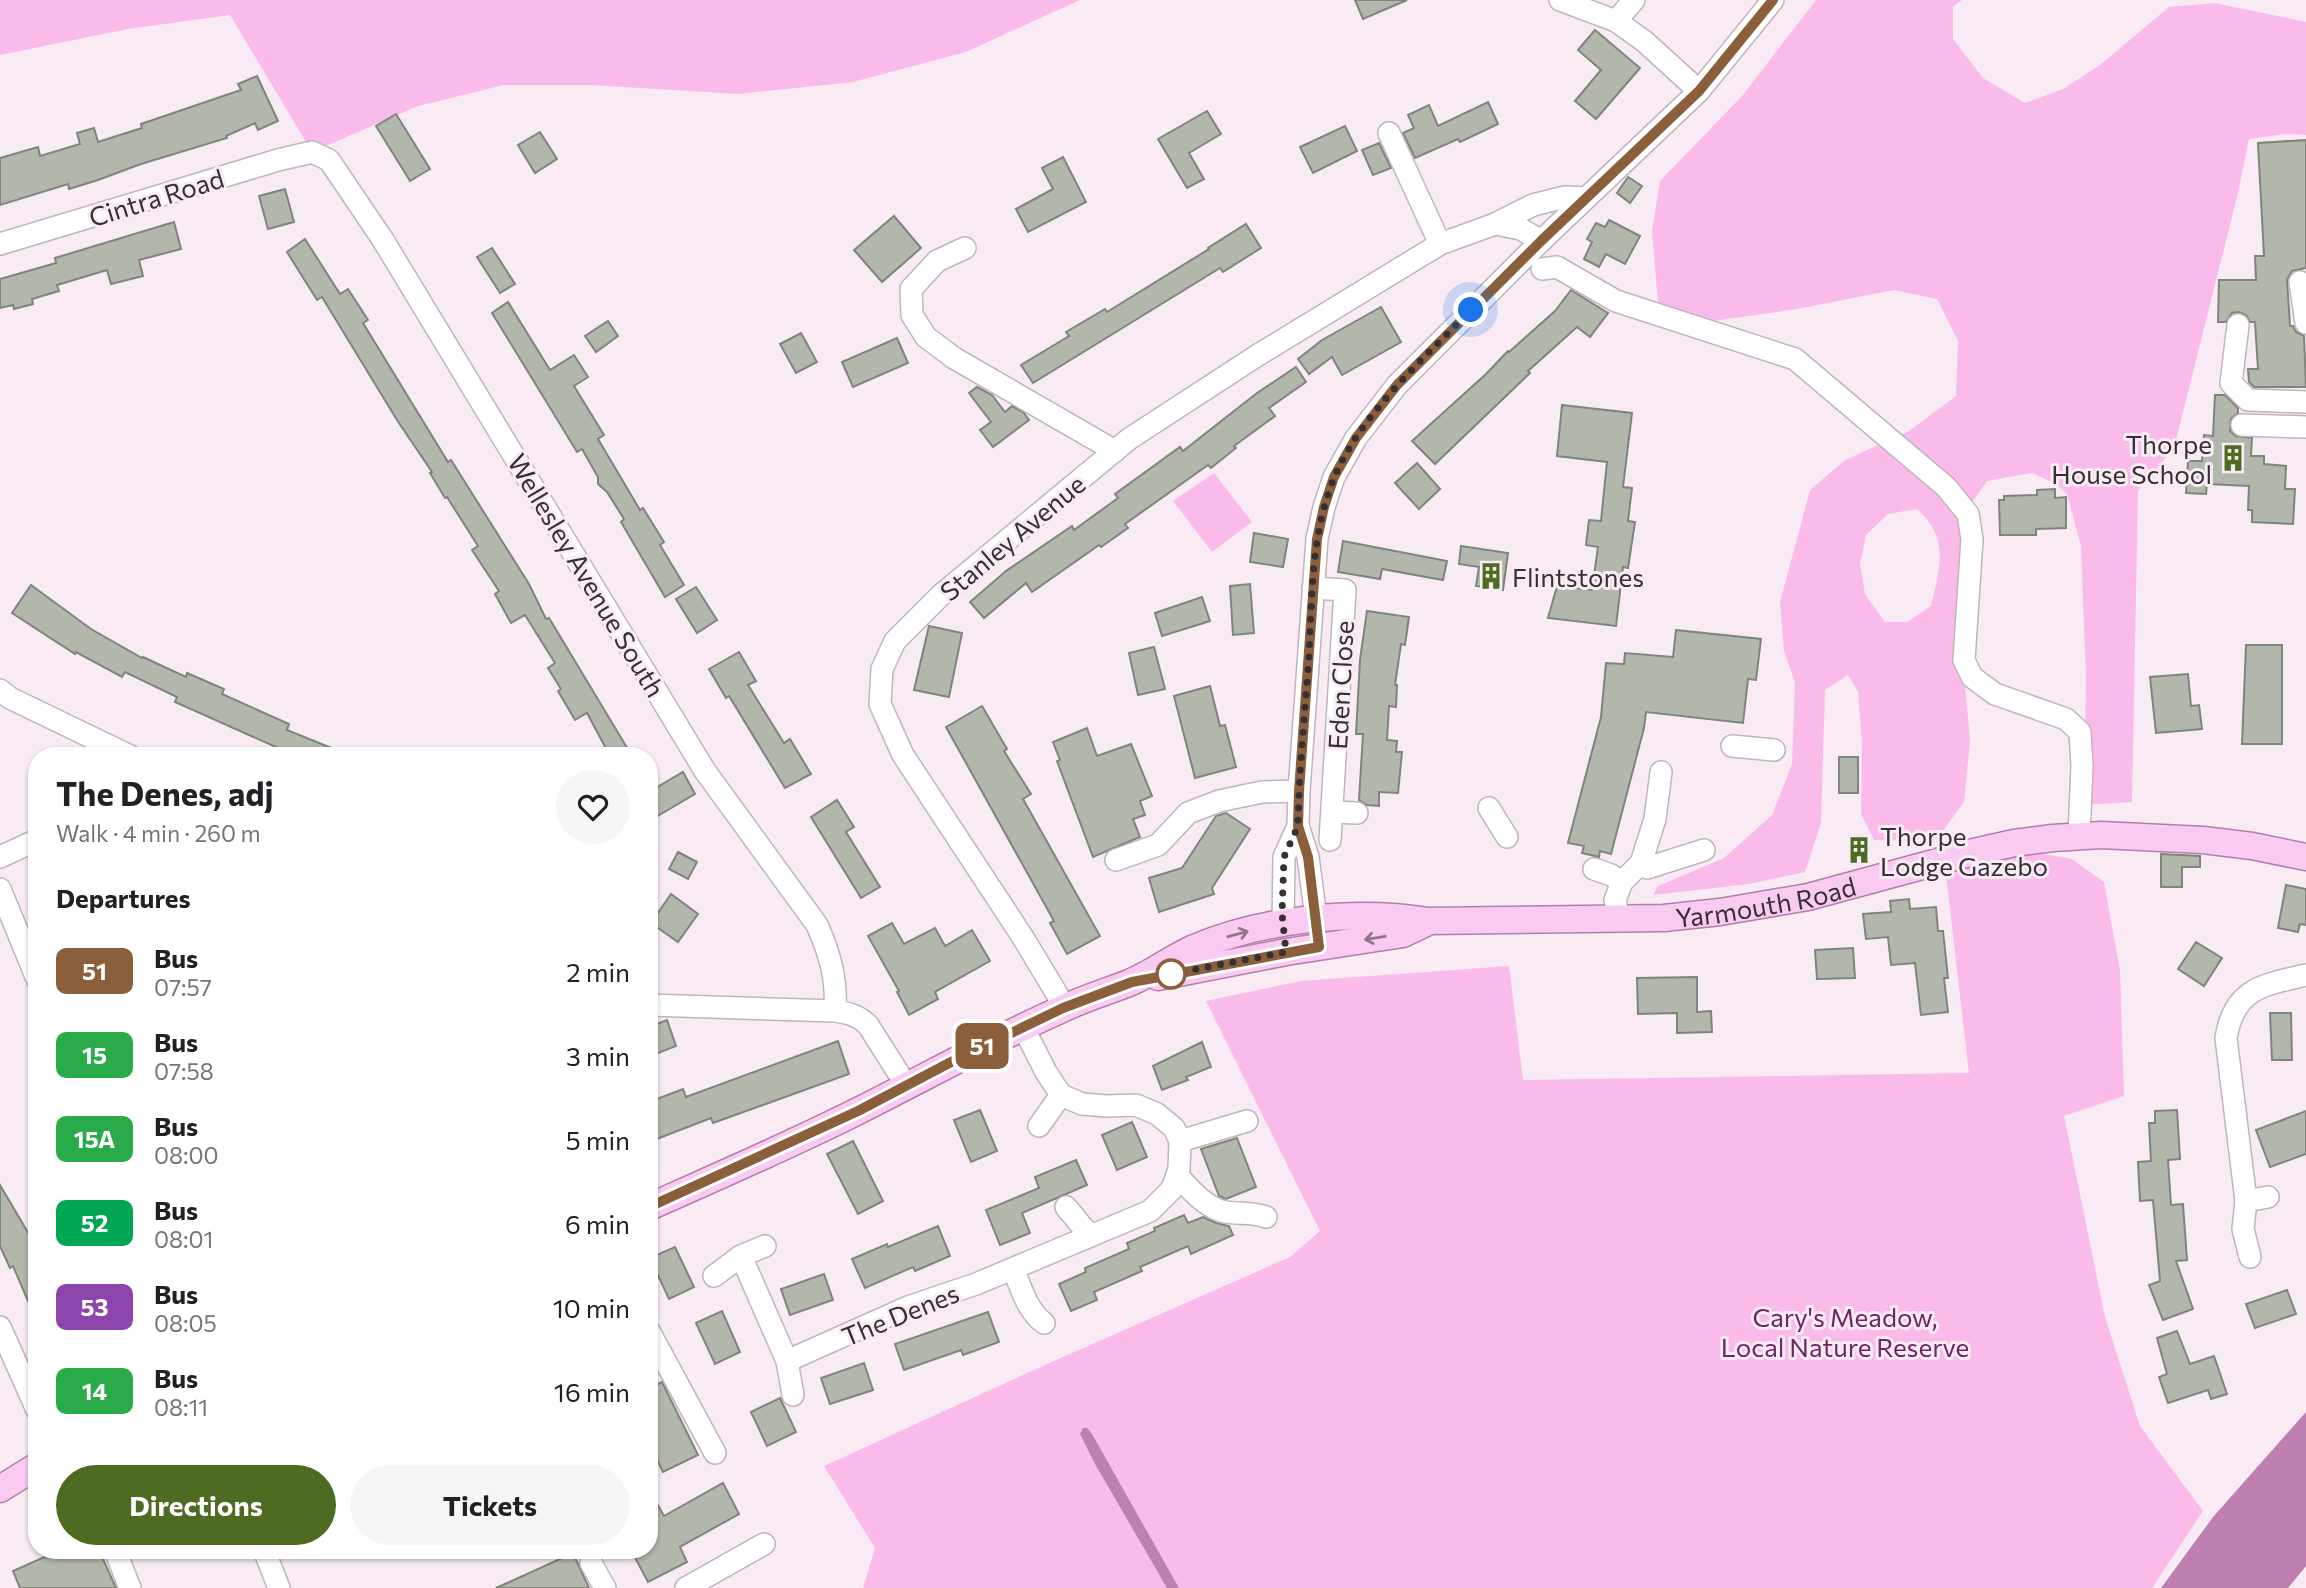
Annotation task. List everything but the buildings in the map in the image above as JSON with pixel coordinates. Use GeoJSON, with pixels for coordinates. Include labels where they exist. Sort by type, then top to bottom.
{"type":"FeatureCollection","features":[{"type":"Feature","properties":{"kind":"main road","name":"Yarmouth Road"},"geometry":{"type":"LineString","coordinates":[[1132,982],[1194,948],[1283,923],[1316,918],[1395,916],[1428,921],[1619,919],[1686,915],[1808,897],[1974,852],[2014,843],[2079,836],[2203,840],[2306,857]]}},
{"type":"Feature","properties":{"kind":"main road"},"geometry":{"type":"LineString","coordinates":[[1316,918],[1319,947]]}},
{"type":"Feature","properties":{"kind":"main road","name":"Yarmouth Road"},"geometry":{"type":"LineString","coordinates":[[1132,982],[1286,952],[1403,934],[1428,921]]}},
{"type":"Feature","properties":{"kind":"main road"},"geometry":{"type":"LineString","coordinates":[[1283,923],[1286,952]]}},
{"type":"Feature","properties":{"kind":"main road"},"geometry":{"type":"LineString","coordinates":[[658,1203],[858,1111],[905,1085],[1063,1008],[1132,982]]}},
{"type":"Feature","properties":{"kind":"main road"},"geometry":{"type":"LineString","coordinates":[[0,1489],[28,1472]]}},
{"type":"Feature","properties":{"kind":"street"},"geometry":{"type":"LineString","coordinates":[[1560,0],[1616,21],[1644,41],[1699,91]]}},
{"type":"Feature","properties":{"kind":"street"},"geometry":{"type":"LineString","coordinates":[[1616,21],[1633,0]]}},
{"type":"Feature","properties":{"kind":"street"},"geometry":{"type":"LineString","coordinates":[[1316,918],[1308,857],[1298,826],[1299,791],[1317,539],[1334,477],[1356,438],[1397,385],[1541,241],[1699,91],[1773,0]]}},
{"type":"Feature","properties":{"kind":"street"},"geometry":{"type":"LineString","coordinates":[[1390,133],[1440,244]]}},
{"type":"Feature","properties":{"kind":"street","name":"Cintra Road"},"geometry":{"type":"LineString","coordinates":[[0,244],[312,152]]}},
{"type":"Feature","properties":{"kind":"street","name":"Wellesley Avenue South"},"geometry":{"type":"LineString","coordinates":[[312,152],[329,160],[383,240],[705,771],[817,925],[834,974],[835,1011]]}},
{"type":"Feature","properties":{"kind":"street","name":"Stanley Avenue"},"geometry":{"type":"LineString","coordinates":[[1063,1008],[1021,936],[903,755],[880,704],[882,669],[895,641],[941,595],[1129,439],[1258,355],[1440,244],[1495,224],[1533,205],[1565,197],[1586,198]]}},
{"type":"Feature","properties":{"kind":"street"},"geometry":{"type":"LineString","coordinates":[[1495,224],[1521,229],[1541,241]]}},
{"type":"Feature","properties":{"kind":"street"},"geometry":{"type":"LineString","coordinates":[[965,248],[937,261],[911,289],[912,315],[926,337],[954,358],[1115,451]]}},
{"type":"Feature","properties":{"kind":"street"},"geometry":{"type":"LineString","coordinates":[[1542,269],[1556,267],[1616,301],[1795,359],[1946,486],[1968,514],[1972,539],[1964,660],[1972,677],[1995,694],[2066,719],[2080,732],[2082,766],[2079,836]]}},
{"type":"Feature","properties":{"kind":"street"},"geometry":{"type":"LineString","coordinates":[[2300,282],[2306,323]]}},
{"type":"Feature","properties":{"kind":"street"},"geometry":{"type":"LineString","coordinates":[[2238,325],[2231,383],[2248,400],[2306,402]]}},
{"type":"Feature","properties":{"kind":"street"},"geometry":{"type":"LineString","coordinates":[[2242,425],[2306,427]]}},
{"type":"Feature","properties":{"kind":"street","name":"Eden Close"},"geometry":{"type":"LineString","coordinates":[[1313,588],[1345,590],[1330,840]]}},
{"type":"Feature","properties":{"kind":"street"},"geometry":{"type":"LineString","coordinates":[[0,690],[10,698],[111,747]]}},
{"type":"Feature","properties":{"kind":"street"},"geometry":{"type":"LineString","coordinates":[[1732,746],[1774,750]]}},
{"type":"Feature","properties":{"kind":"street"},"geometry":{"type":"LineString","coordinates":[[1619,919],[1615,901],[1622,882],[1641,863],[1655,819],[1661,772]]}},
{"type":"Feature","properties":{"kind":"street"},"geometry":{"type":"LineString","coordinates":[[1116,860],[1158,845],[1188,813],[1219,801],[1262,792],[1299,791]]}},
{"type":"Feature","properties":{"kind":"street"},"geometry":{"type":"LineString","coordinates":[[1489,808],[1507,837]]}},
{"type":"Feature","properties":{"kind":"street"},"geometry":{"type":"LineString","coordinates":[[1333,812],[1357,813]]}},
{"type":"Feature","properties":{"kind":"street"},"geometry":{"type":"LineString","coordinates":[[1283,923],[1284,857],[1298,826]]}},
{"type":"Feature","properties":{"kind":"street"},"geometry":{"type":"LineString","coordinates":[[0,857],[28,844]]}},
{"type":"Feature","properties":{"kind":"street"},"geometry":{"type":"LineString","coordinates":[[1641,863],[1647,869],[1704,850]]}},
{"type":"Feature","properties":{"kind":"street"},"geometry":{"type":"LineString","coordinates":[[1594,869],[1622,882]]}},
{"type":"Feature","properties":{"kind":"street"},"geometry":{"type":"LineString","coordinates":[[0,890],[28,957]]}},
{"type":"Feature","properties":{"kind":"street"},"geometry":{"type":"LineString","coordinates":[[2250,1257],[2243,1229],[2246,1201],[2226,1038],[2228,1024],[2248,994],[2263,985],[2306,975]]}},
{"type":"Feature","properties":{"kind":"street"},"geometry":{"type":"LineString","coordinates":[[658,1005],[835,1011],[851,1014],[868,1025],[905,1085]]}},
{"type":"Feature","properties":{"kind":"street"},"geometry":{"type":"LineString","coordinates":[[1023,1027],[1061,1095],[1082,1104],[1136,1105],[1157,1114],[1174,1128],[1180,1140],[1247,1121]]}},
{"type":"Feature","properties":{"kind":"street"},"geometry":{"type":"LineString","coordinates":[[1039,1126],[1061,1095]]}},
{"type":"Feature","properties":{"kind":"street","name":"The Denes"},"geometry":{"type":"LineString","coordinates":[[787,1361],[908,1307],[1013,1269],[1150,1211],[1172,1189],[1179,1169],[1180,1140]]}},
{"type":"Feature","properties":{"kind":"street"},"geometry":{"type":"LineString","coordinates":[[1177,1175],[1205,1202],[1221,1211],[1256,1213],[1266,1217]]}},
{"type":"Feature","properties":{"kind":"street"},"geometry":{"type":"LineString","coordinates":[[2246,1201],[2268,1198]]}},
{"type":"Feature","properties":{"kind":"street"},"geometry":{"type":"LineString","coordinates":[[1066,1207],[1090,1236]]}},
{"type":"Feature","properties":{"kind":"street"},"geometry":{"type":"LineString","coordinates":[[714,1276],[741,1256],[765,1246]]}},
{"type":"Feature","properties":{"kind":"street"},"geometry":{"type":"LineString","coordinates":[[741,1256],[787,1361],[793,1395]]}},
{"type":"Feature","properties":{"kind":"street"},"geometry":{"type":"LineString","coordinates":[[1013,1269],[1031,1310],[1044,1323]]}},
{"type":"Feature","properties":{"kind":"street"},"geometry":{"type":"LineString","coordinates":[[0,1327],[28,1390]]}},
{"type":"Feature","properties":{"kind":"street"},"geometry":{"type":"LineString","coordinates":[[658,1348],[715,1453]]}},
{"type":"Feature","properties":{"kind":"street"},"geometry":{"type":"LineString","coordinates":[[686,1588],[764,1544]]}},
{"type":"Feature","properties":{"kind":"street"},"geometry":{"type":"LineString","coordinates":[[119,1559],[130,1588]]}},
{"type":"Feature","properties":{"kind":"street"},"geometry":{"type":"LineString","coordinates":[[268,1559],[279,1588]]}},
{"type":"Feature","properties":{"kind":"street"},"geometry":{"type":"LineString","coordinates":[[591,1563],[605,1588]]}},
{"type":"Feature","properties":{"kind":"green space"},"geometry":{"type":"Polygon","coordinates":[[[0,0],[1080,0],[966,52],[853,82],[739,94],[590,85],[504,85],[418,106],[312,152],[230,15],[128,29],[0,55],[0,0]]]}},
{"type":"Feature","properties":{"kind":"green space"},"geometry":{"type":"Polygon","coordinates":[[[1816,0],[1962,0],[1953,7],[1953,39],[1983,78],[2025,103],[2063,89],[2100,65],[2169,7],[2215,3],[2306,22],[2306,135],[2285,134],[2249,139],[2174,448],[2138,491],[2132,802],[2084,805],[2086,678],[2081,546],[2067,494],[2056,484],[2032,473],[1987,481],[1966,511],[1963,662],[1970,741],[1964,802],[1943,831],[1914,840],[1874,840],[1861,814],[1862,744],[1858,692],[1848,675],[1825,690],[1821,823],[1805,872],[1749,884],[1653,895],[1658,886],[1724,858],[1772,815],[1792,764],[1795,683],[1784,651],[1780,602],[1810,490],[1845,460],[1909,431],[1956,396],[1958,341],[1937,299],[1894,290],[1797,309],[1692,324],[1658,304],[1652,231],[1660,181],[1742,96],[1816,0]],[[1917,509],[1888,514],[1866,535],[1860,564],[1865,594],[1885,622],[1907,622],[1931,606],[1940,554],[1934,531],[1917,509]]]}},
{"type":"Feature","properties":{"kind":"green space"},"geometry":{"type":"Polygon","coordinates":[[[1214,473],[1252,522],[1212,552],[1173,501],[1214,473]]]}},
{"type":"Feature","properties":{"kind":"green space","name":"Cary's Meadow, Local Nature Reserve"},"geometry":{"type":"Polygon","coordinates":[[[2039,853],[2072,859],[2104,882],[2120,971],[2124,1096],[2064,1116],[2105,1317],[2140,1426],[2203,1511],[2152,1588],[863,1588],[875,1548],[824,1466],[1290,1257],[1320,1231],[1206,1001],[1301,981],[1509,966],[1523,1080],[1969,1073],[1946,875],[2001,859],[2039,853]]]}},
{"type":"Feature","properties":{"kind":"shaded area"},"geometry":{"type":"Polygon","coordinates":[[[2306,1412],[2306,1566],[2288,1588],[2161,1588],[2213,1517],[2306,1412]]]}},
{"type":"Feature","properties":{"kind":"shaded area"},"geometry":{"type":"Polygon","coordinates":[[[1083,1428],[1087,1428],[1092,1434],[1179,1588],[1167,1588],[1095,1464],[1080,1434],[1083,1428]]]}},
{"type":"Feature","properties":{"kind":"bus line","name":"51"},"geometry":{"type":"LineString","coordinates":[[658,1203],[858,1111],[905,1085],[1063,1008],[1132,982],[1319,947],[1308,857],[1298,826],[1299,791],[1317,539],[1334,477],[1356,438],[1397,385],[1541,241],[1699,91],[1773,0]]}},
{"type":"Feature","properties":{"kind":"place","name":"Thorpe House School"},"geometry":{"type":"Point","coordinates":[2233,458]}},
{"type":"Feature","properties":{"kind":"place","name":"Flintstones"},"geometry":{"type":"Point","coordinates":[1491,576]}},
{"type":"Feature","properties":{"kind":"place","name":"Thorpe Lodge Gazebo"},"geometry":{"type":"Point","coordinates":[1859,850]}},
{"type":"Feature","properties":{"kind":"route"},"geometry":{"type":"LineString","coordinates":[[1171,974],[1286,952],[1282,914],[1284,857],[1298,826],[1313,588],[1317,539],[1324,507],[1334,477],[1356,438],[1397,385],[1471,310]]}}]}
